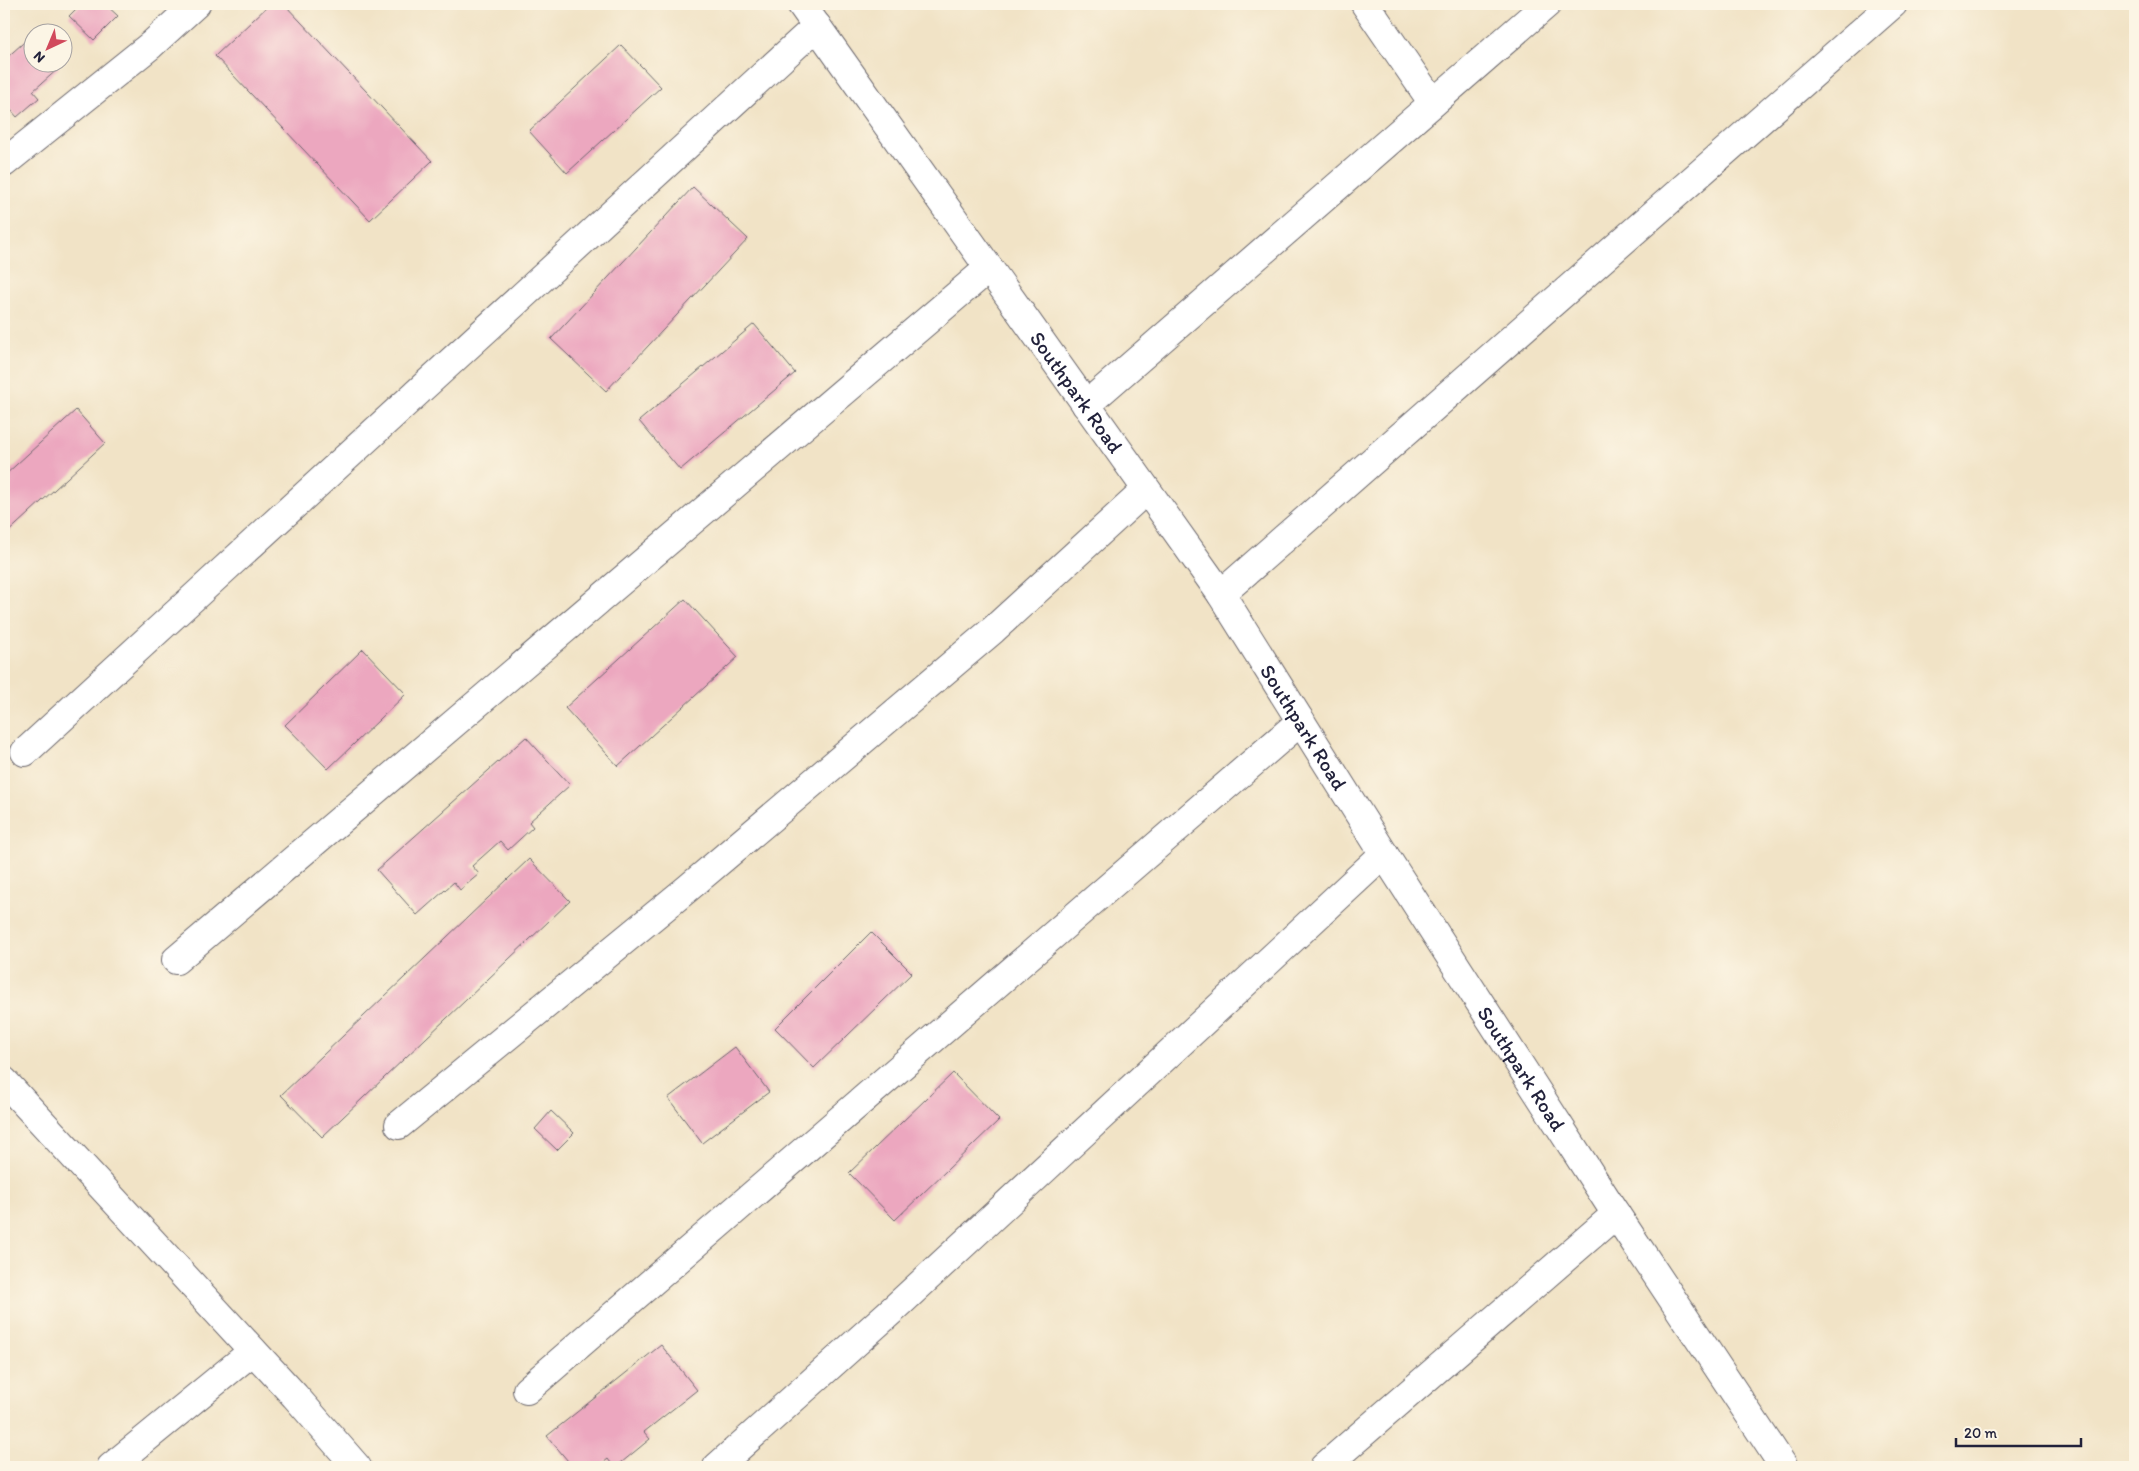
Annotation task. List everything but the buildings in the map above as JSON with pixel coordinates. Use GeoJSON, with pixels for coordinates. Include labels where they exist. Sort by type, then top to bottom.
{"type":"FeatureCollection","features":[{"type":"Feature","properties":{"kind":"street"},"geometry":{"type":"LineString","coordinates":[[4,163],[151,45],[196,4]]}},
{"type":"Feature","properties":{"kind":"street","name":"Southpark Road"},"geometry":{"type":"LineString","coordinates":[[801,4],[1221,594],[1384,854],[1616,1214],[1784,1467]]}},
{"type":"Feature","properties":{"kind":"street"},"geometry":{"type":"LineString","coordinates":[[1366,4],[1433,103]]}},
{"type":"Feature","properties":{"kind":"street"},"geometry":{"type":"LineString","coordinates":[[1086,405],[1548,4]]}},
{"type":"Feature","properties":{"kind":"street"},"geometry":{"type":"LineString","coordinates":[[1221,594],[1892,4]]}},
{"type":"Feature","properties":{"kind":"street"},"geometry":{"type":"LineString","coordinates":[[26,752],[817,26]]}},
{"type":"Feature","properties":{"kind":"street"},"geometry":{"type":"LineString","coordinates":[[176,960],[989,268]]}},
{"type":"Feature","properties":{"kind":"street"},"geometry":{"type":"LineString","coordinates":[[399,1126],[680,895],[986,636],[1146,490]]}},
{"type":"Feature","properties":{"kind":"street"},"geometry":{"type":"LineString","coordinates":[[527,1390],[1301,721]]}},
{"type":"Feature","properties":{"kind":"street"},"geometry":{"type":"LineString","coordinates":[[717,1467],[898,1305],[1384,854]]}},
{"type":"Feature","properties":{"kind":"street"},"geometry":{"type":"LineString","coordinates":[[4,1080],[357,1467]]}},
{"type":"Feature","properties":{"kind":"street"},"geometry":{"type":"LineString","coordinates":[[1324,1467],[1616,1214]]}},
{"type":"Feature","properties":{"kind":"street"},"geometry":{"type":"LineString","coordinates":[[110,1467],[253,1351]]}}]}
